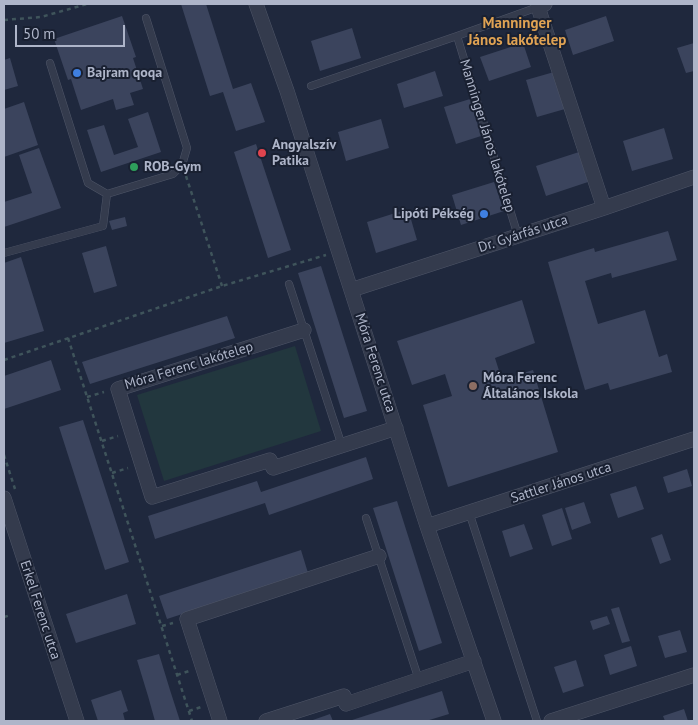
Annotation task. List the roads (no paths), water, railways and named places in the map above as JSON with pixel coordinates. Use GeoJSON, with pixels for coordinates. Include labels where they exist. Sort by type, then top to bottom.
{"type":"FeatureCollection","features":[{"type":"Feature","properties":{"kind":"street","name":"Móra Ferenc utca"},"geometry":{"type":"LineString","coordinates":[[256,4],[287,90],[427,526],[494,721]]}},
{"type":"Feature","properties":{"kind":"street"},"geometry":{"type":"LineString","coordinates":[[541,5],[604,208]]}},
{"type":"Feature","properties":{"kind":"street","name":"Dr. Gyárfás utca"},"geometry":{"type":"LineString","coordinates":[[351,290],[694,177]]}},
{"type":"Feature","properties":{"kind":"street","name":"Móra Ferenc lakótelep"},"geometry":{"type":"LineString","coordinates":[[304,330],[118,388],[152,497],[270,460],[273,468],[396,428]]}},
{"type":"Feature","properties":{"kind":"street","name":"Sattler János utca"},"geometry":{"type":"LineString","coordinates":[[427,526],[694,439]]}},
{"type":"Feature","properties":{"kind":"street","name":"Erkel Ferenc utca"},"geometry":{"type":"LineString","coordinates":[[4,498],[77,721]]}},
{"type":"Feature","properties":{"kind":"street"},"geometry":{"type":"LineString","coordinates":[[220,721],[187,619],[378,556]]}},
{"type":"Feature","properties":{"kind":"street"},"geometry":{"type":"LineString","coordinates":[[266,721],[344,696],[346,704],[474,661]]}},
{"type":"Feature","properties":{"kind":"street"},"geometry":{"type":"LineString","coordinates":[[552,721],[694,675]]}},
{"type":"Feature","properties":{"kind":"lane"},"geometry":{"type":"LineString","coordinates":[[310,86],[541,5]]}},
{"type":"Feature","properties":{"kind":"lane"},"geometry":{"type":"LineString","coordinates":[[50,63],[88,183],[107,194],[173,174],[182,165],[187,148],[146,18]]}},
{"type":"Feature","properties":{"kind":"lane","name":"Manninger János lakótelep"},"geometry":{"type":"LineString","coordinates":[[457,36],[518,236]]}},
{"type":"Feature","properties":{"kind":"lane"},"geometry":{"type":"LineString","coordinates":[[4,253],[103,226],[107,194]]}},
{"type":"Feature","properties":{"kind":"lane"},"geometry":{"type":"LineString","coordinates":[[289,284],[342,447]]}},
{"type":"Feature","properties":{"kind":"lane"},"geometry":{"type":"LineString","coordinates":[[469,512],[537,721]]}},
{"type":"Feature","properties":{"kind":"lane"},"geometry":{"type":"LineString","coordinates":[[366,518],[419,680]]}},
{"type":"Feature","properties":{"kind":"place","name":"Bajram qoqa"},"geometry":{"type":"Point","coordinates":[77,73]}},
{"type":"Feature","properties":{"kind":"place","name":"Angyalszív Patika"},"geometry":{"type":"Point","coordinates":[262,153]}},
{"type":"Feature","properties":{"kind":"place","name":"ROB-Gym"},"geometry":{"type":"Point","coordinates":[134,167]}},
{"type":"Feature","properties":{"kind":"place","name":"Lipóti Pékség"},"geometry":{"type":"Point","coordinates":[484,214]}},
{"type":"Feature","properties":{"kind":"place","name":"Móra Ferenc Általános Iskola"},"geometry":{"type":"Point","coordinates":[473,386]}},
{"type":"Feature","properties":{"kind":"district","name":"Manninger János lakótelep"},"geometry":{"type":"Point","coordinates":[517,32]}}]}
